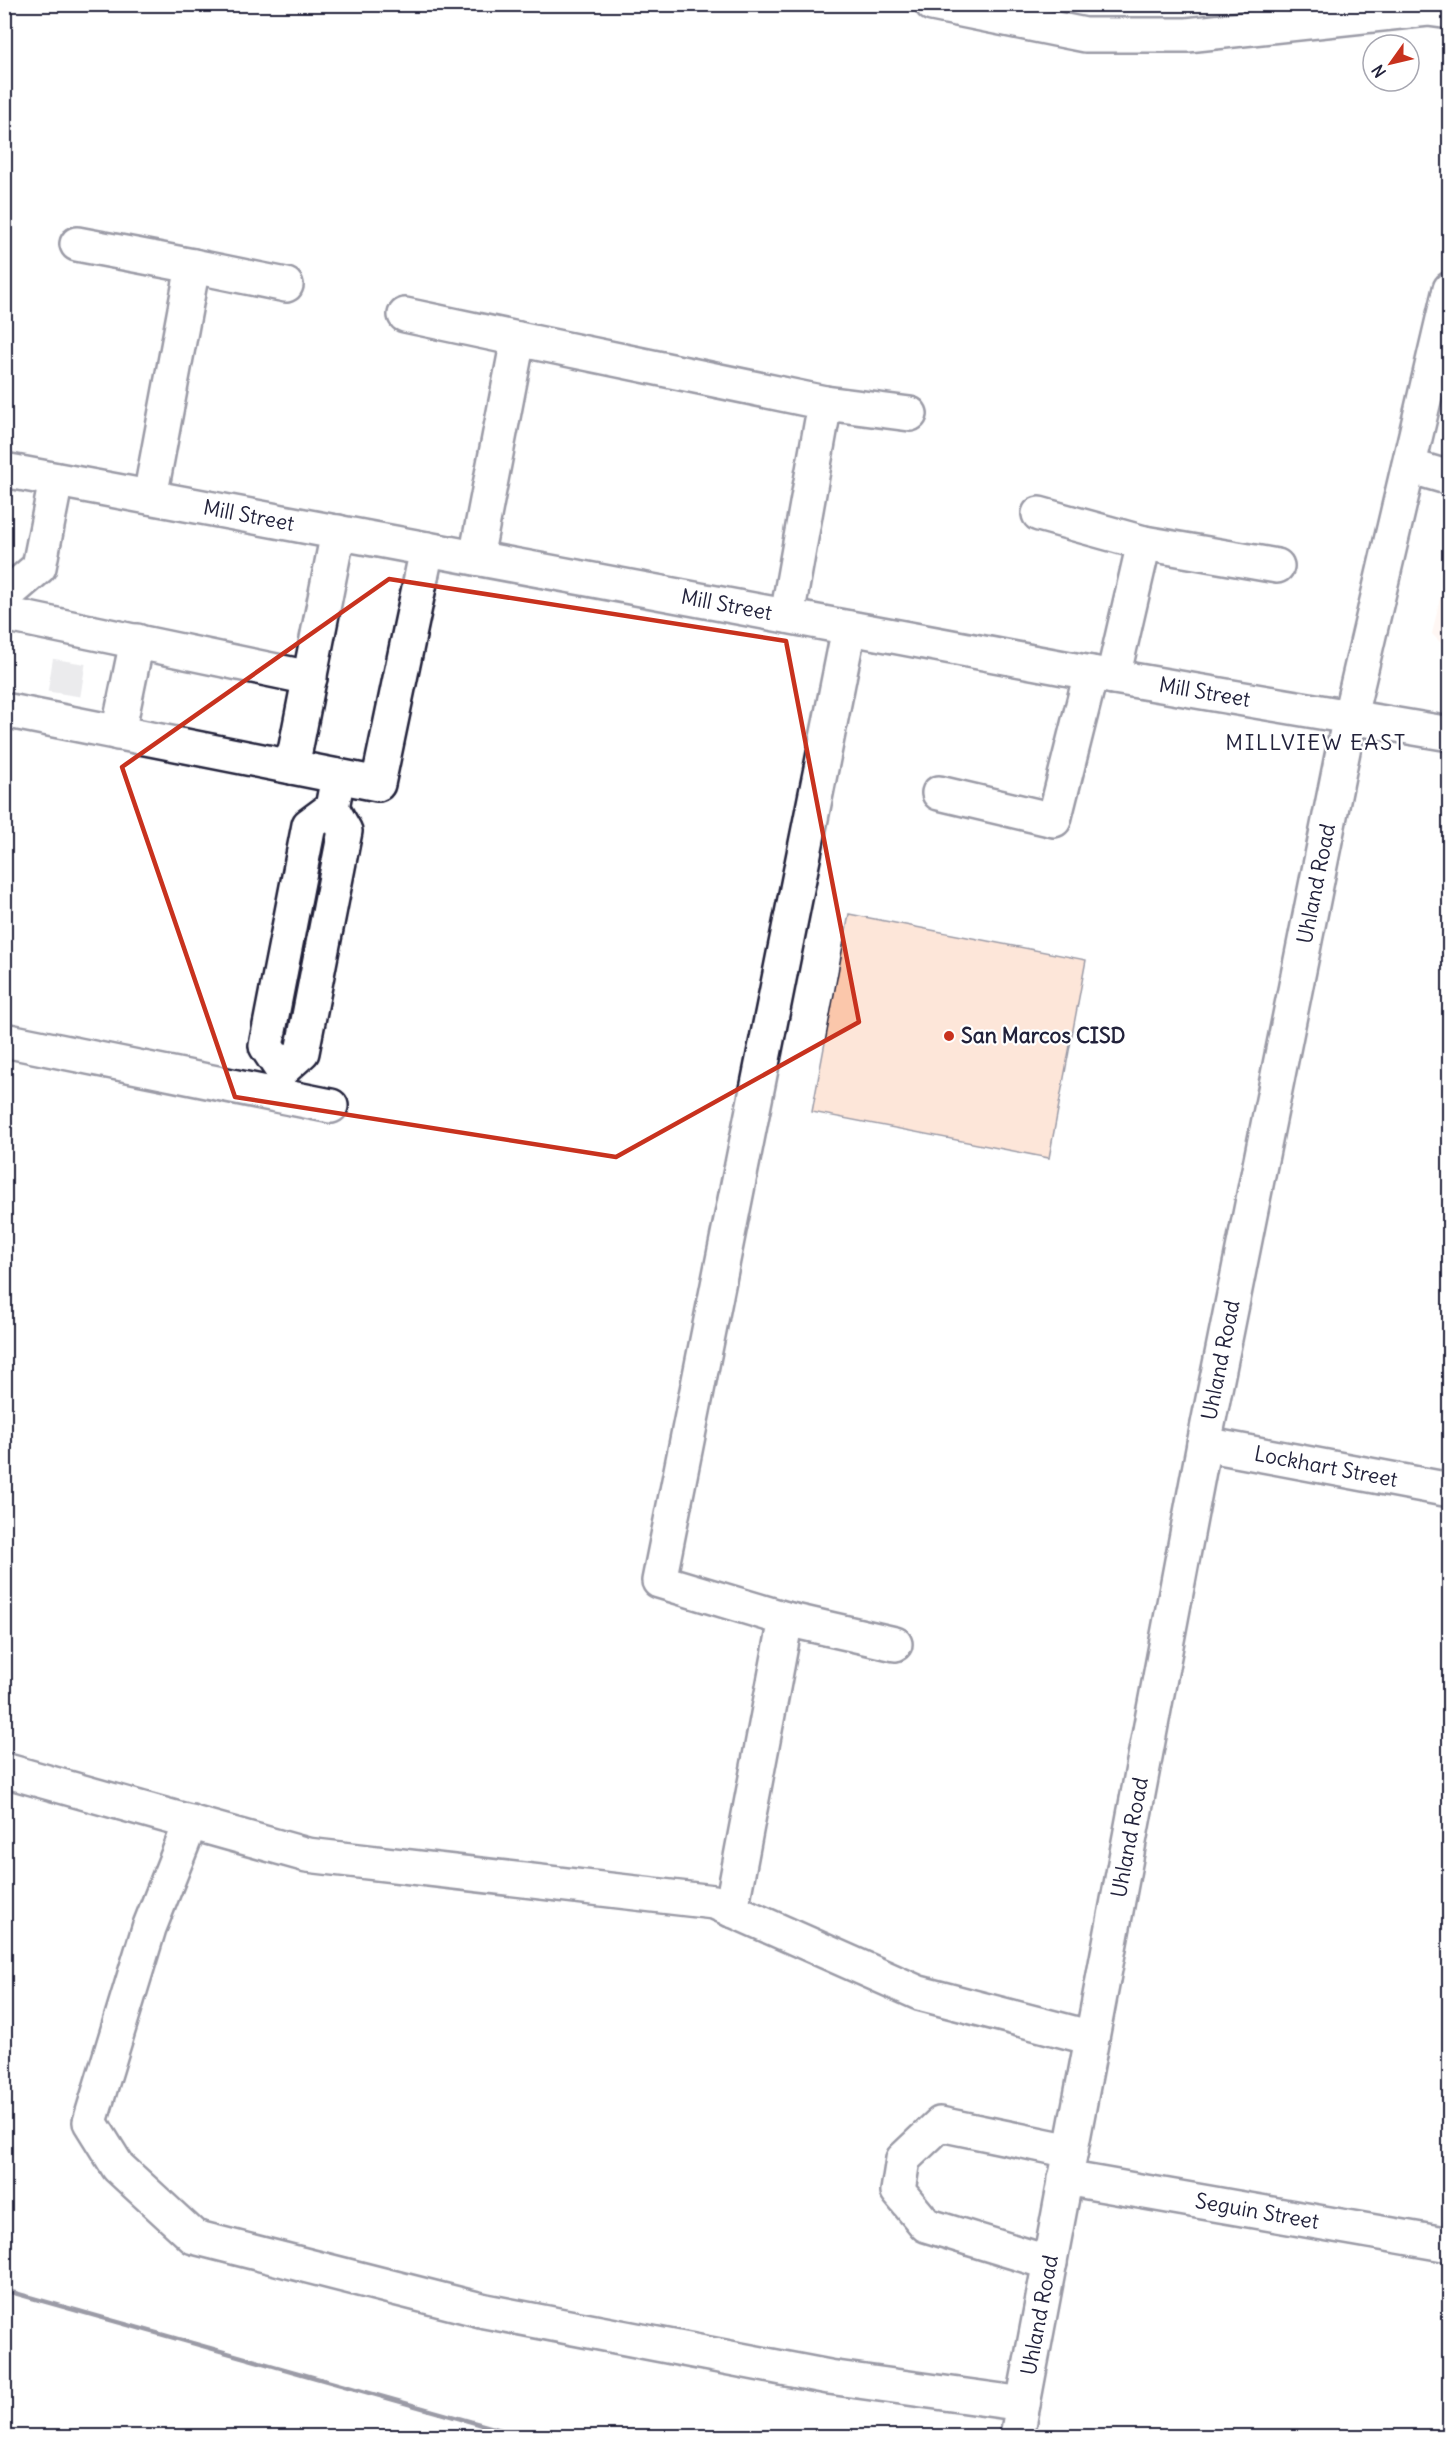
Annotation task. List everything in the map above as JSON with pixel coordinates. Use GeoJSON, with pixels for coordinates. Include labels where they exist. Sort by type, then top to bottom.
{"type":"FeatureCollection","features":[{"type":"Feature","properties":{"kind":"street"},"geometry":{"type":"LineString","coordinates":[[932,4],[1085,35],[1187,35],[1428,9],[1449,12]]}},
{"type":"Feature","properties":{"kind":"street"},"geometry":{"type":"LineString","coordinates":[[77,244],[286,285]]}},
{"type":"Feature","properties":{"kind":"street"},"geometry":{"type":"LineString","coordinates":[[150,497],[193,266]]}},
{"type":"Feature","properties":{"kind":"street","name":"Uhland Road"},"geometry":{"type":"LineString","coordinates":[[1017,2436],[1204,1444],[1350,716],[1449,289]]}},
{"type":"Feature","properties":{"kind":"street"},"geometry":{"type":"LineString","coordinates":[[405,315],[825,403],[910,414]]}},
{"type":"Feature","properties":{"kind":"street"},"geometry":{"type":"LineString","coordinates":[[476,558],[518,339]]}},
{"type":"Feature","properties":{"kind":"street"},"geometry":{"type":"LineString","coordinates":[[787,616],[825,403]]}},
{"type":"Feature","properties":{"kind":"street"},"geometry":{"type":"LineString","coordinates":[[1409,466],[1449,477]]}},
{"type":"Feature","properties":{"kind":"street","name":"Mill Street"},"geometry":{"type":"LineString","coordinates":[[4,470],[1102,675],[1449,734]]}},
{"type":"Feature","properties":{"kind":"street"},"geometry":{"type":"LineString","coordinates":[[4,597],[39,567],[56,480]]}},
{"type":"Feature","properties":{"kind":"street"},"geometry":{"type":"LineString","coordinates":[[1040,514],[1144,543],[1277,566]]}},
{"type":"Feature","properties":{"kind":"street"},"geometry":{"type":"LineString","coordinates":[[292,767],[338,532]]}},
{"type":"Feature","properties":{"kind":"street"},"geometry":{"type":"LineString","coordinates":[[939,793],[1054,820],[1144,543]]}},
{"type":"Feature","properties":{"kind":"street"},"geometry":{"type":"LineString","coordinates":[[4,710],[61,707],[118,733],[378,784],[427,549]]}},
{"type":"Feature","properties":{"kind":"street"},"geometry":{"type":"LineString","coordinates":[[4,614],[74,636],[137,641],[310,678]]}},
{"type":"Feature","properties":{"kind":"street"},"geometry":{"type":"LineString","coordinates":[[849,628],[659,1581],[786,1619],[896,1644]]}},
{"type":"Feature","properties":{"kind":"street"},"geometry":{"type":"LineString","coordinates":[[118,733],[137,641]]}},
{"type":"Feature","properties":{"kind":"street"},"geometry":{"type":"LineString","coordinates":[[279,1082],[266,1046],[309,825],[332,808],[338,777]]}},
{"type":"Feature","properties":{"kind":"street"},"geometry":{"type":"LineString","coordinates":[[4,1040],[279,1082],[331,1106]]}},
{"type":"Feature","properties":{"kind":"street","name":"Lockhart Street"},"geometry":{"type":"LineString","coordinates":[[1204,1444],[1449,1490]]}},
{"type":"Feature","properties":{"kind":"street"},"geometry":{"type":"LineString","coordinates":[[731,1910],[786,1619]]}},
{"type":"Feature","properties":{"kind":"street"},"geometry":{"type":"LineString","coordinates":[[4,1770],[307,1855],[714,1902],[920,1993],[1092,2038]]}},
{"type":"Feature","properties":{"kind":"street"},"geometry":{"type":"LineString","coordinates":[[191,1822],[149,1928],[90,2122],[118,2167],[194,2237],[485,2311],[829,2378],[1023,2404]]}},
{"type":"Feature","properties":{"kind":"street","name":"Seguin Street"},"geometry":{"type":"LineString","coordinates":[[1050,2263],[926,2225],[898,2191],[903,2159],[940,2124],[1068,2164],[1449,2245]]}},
{"type":"Feature","properties":{"kind":"highlighted area"},"geometry":{"type":"Polygon","coordinates":[[[389,579],[786,641],[859,1022],[616,1157],[235,1097],[122,767],[389,579]]]}},
{"type":"Feature","properties":{"kind":"shaded area"},"geometry":{"type":"Polygon","coordinates":[[[1449,557],[1450,651],[1432,634],[1449,557]]]}},
{"type":"Feature","properties":{"kind":"building","name":"San Marcos CISD"},"geometry":{"type":"Polygon","coordinates":[[[849,914],[1086,960],[1049,1158],[812,1112],[849,914]]]}},
{"type":"Feature","properties":{"kind":"tunnel"},"geometry":{"type":"LineString","coordinates":[[64,694],[72,644]]}},
{"type":"Feature","properties":{"kind":"railway"},"geometry":{"type":"LineString","coordinates":[[4,2290],[522,2436]]}},
{"type":"Feature","properties":{"kind":"place","name":"San Marcos CISD"},"geometry":{"type":"Point","coordinates":[949,1036]}},
{"type":"Feature","properties":{"kind":"district","name":"MILLVIEW EAST"},"geometry":{"type":"Point","coordinates":[1316,742]}}]}
